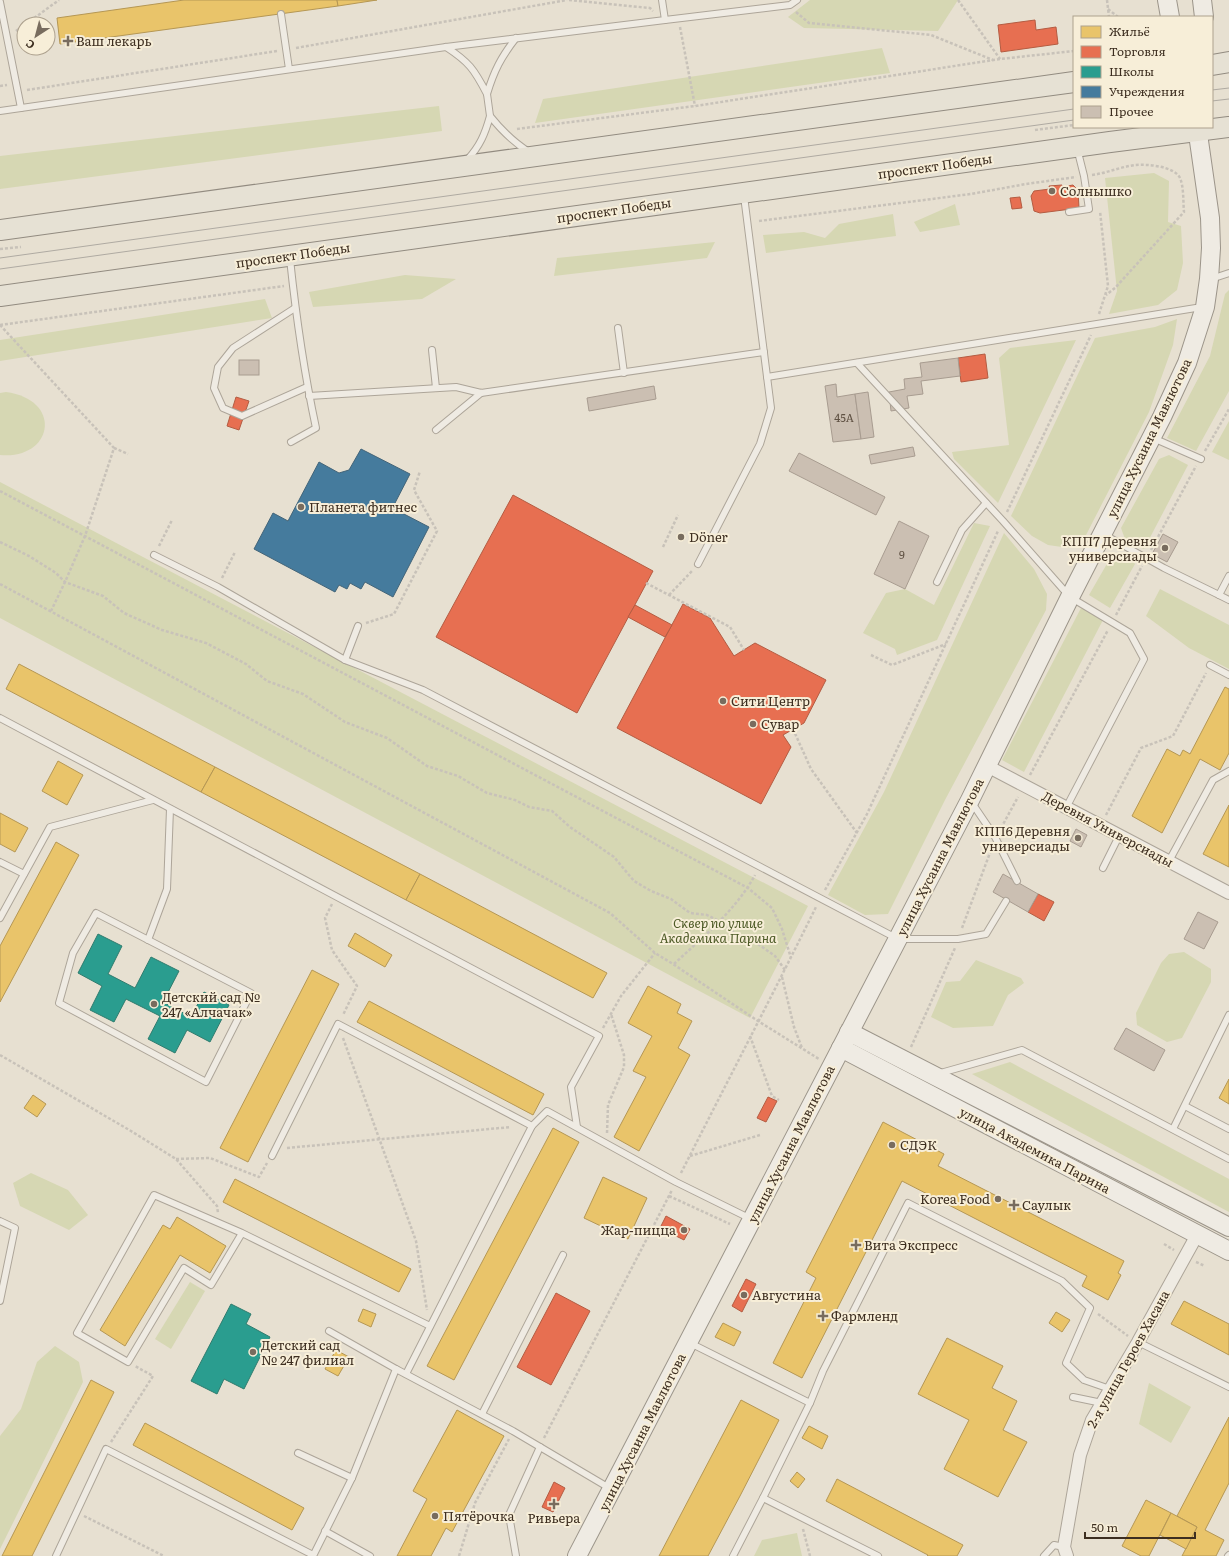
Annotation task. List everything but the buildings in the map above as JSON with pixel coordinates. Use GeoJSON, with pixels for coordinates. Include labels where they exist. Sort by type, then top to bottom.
{"type":"FeatureCollection","features":[{"type":"Feature","properties":{"kind":"main road"},"geometry":{"type":"LineString","coordinates":[[1213,65],[1229,62]]}},
{"type":"Feature","properties":{"kind":"main road"},"geometry":{"type":"LineString","coordinates":[[0,230],[1073,82]]}},
{"type":"Feature","properties":{"kind":"main road","name":"проспект Победы"},"geometry":{"type":"LineString","coordinates":[[1213,128],[1229,127]]}},
{"type":"Feature","properties":{"kind":"main road","name":"проспект Победы"},"geometry":{"type":"LineString","coordinates":[[0,296],[1198,128]]}},
{"type":"Feature","properties":{"kind":"street"},"geometry":{"type":"LineString","coordinates":[[1167,0],[1170,16]]}},
{"type":"Feature","properties":{"kind":"street"},"geometry":{"type":"LineString","coordinates":[[1202,0],[1204,16]]}},
{"type":"Feature","properties":{"kind":"street","name":"улица Хусаина Мавлютова"},"geometry":{"type":"LineString","coordinates":[[578,1556],[970,800],[1070,597],[1152,437],[1187,363],[1205,307],[1211,248],[1210,218],[1198,128]]}},
{"type":"Feature","properties":{"kind":"street","name":"Деревня Универсиады"},"geometry":{"type":"LineString","coordinates":[[987,766],[1229,893]]}},
{"type":"Feature","properties":{"kind":"street","name":"улица Академика Парина"},"geometry":{"type":"LineString","coordinates":[[849,1032],[1229,1227]]}},
{"type":"Feature","properties":{"kind":"street","name":"улица Академика Парина"},"geometry":{"type":"LineString","coordinates":[[841,1048],[1229,1251]]}},
{"type":"Feature","properties":{"kind":"street","name":"2-я улица Героев Хасана"},"geometry":{"type":"LineString","coordinates":[[1066,1552],[1080,1455],[1092,1420],[1138,1342],[1206,1216]]}},
{"type":"Feature","properties":{"kind":"lane"},"geometry":{"type":"LineString","coordinates":[[662,0],[665,20]]}},
{"type":"Feature","properties":{"kind":"lane"},"geometry":{"type":"LineString","coordinates":[[0,111],[446,47],[790,5],[797,0]]}},
{"type":"Feature","properties":{"kind":"lane"},"geometry":{"type":"LineString","coordinates":[[0,2],[21,108]]}},
{"type":"Feature","properties":{"kind":"lane"},"geometry":{"type":"LineString","coordinates":[[281,14],[289,69]]}},
{"type":"Feature","properties":{"kind":"lane"},"geometry":{"type":"LineString","coordinates":[[487,94],[494,71],[503,54],[516,38]]}},
{"type":"Feature","properties":{"kind":"lane"},"geometry":{"type":"LineString","coordinates":[[446,47],[463,58],[476,72],[487,94],[490,116],[485,134],[475,151],[461,166]]}},
{"type":"Feature","properties":{"kind":"lane"},"geometry":{"type":"LineString","coordinates":[[490,116],[514,143],[535,156]]}},
{"type":"Feature","properties":{"kind":"lane"},"geometry":{"type":"LineString","coordinates":[[1069,212],[1089,210],[1084,176],[1077,146]]}},
{"type":"Feature","properties":{"kind":"lane"},"geometry":{"type":"LineString","coordinates":[[698,564],[760,444],[771,408],[743,192]]}},
{"type":"Feature","properties":{"kind":"lane"},"geometry":{"type":"LineString","coordinates":[[290,255],[295,308],[307,387],[316,428],[291,442]]}},
{"type":"Feature","properties":{"kind":"lane"},"geometry":{"type":"LineString","coordinates":[[1209,279],[1229,273]]}},
{"type":"Feature","properties":{"kind":"lane"},"geometry":{"type":"LineString","coordinates":[[767,377],[1205,307]]}},
{"type":"Feature","properties":{"kind":"lane"},"geometry":{"type":"LineString","coordinates":[[295,308],[233,348],[218,367],[214,388],[222,408],[242,416],[307,387]]}},
{"type":"Feature","properties":{"kind":"lane"},"geometry":{"type":"LineString","coordinates":[[618,328],[624,373]]}},
{"type":"Feature","properties":{"kind":"lane"},"geometry":{"type":"LineString","coordinates":[[432,350],[436,388]]}},
{"type":"Feature","properties":{"kind":"lane"},"geometry":{"type":"LineString","coordinates":[[309,396],[456,387],[481,393],[764,352]]}},
{"type":"Feature","properties":{"kind":"lane"},"geometry":{"type":"LineString","coordinates":[[857,363],[1003,520],[1070,597],[1130,633],[1144,659],[1066,808]]}},
{"type":"Feature","properties":{"kind":"lane"},"geometry":{"type":"LineString","coordinates":[[436,430],[481,393]]}},
{"type":"Feature","properties":{"kind":"lane"},"geometry":{"type":"LineString","coordinates":[[1152,437],[1201,459]]}},
{"type":"Feature","properties":{"kind":"lane"},"geometry":{"type":"LineString","coordinates":[[937,582],[962,530],[986,503]]}},
{"type":"Feature","properties":{"kind":"lane"},"geometry":{"type":"LineString","coordinates":[[1102,534],[1164,568],[1229,600]]}},
{"type":"Feature","properties":{"kind":"lane"},"geometry":{"type":"LineString","coordinates":[[154,555],[218,586],[345,660],[424,690],[898,939],[958,939],[986,934],[1006,901]]}},
{"type":"Feature","properties":{"kind":"lane"},"geometry":{"type":"LineString","coordinates":[[1219,595],[1229,576]]}},
{"type":"Feature","properties":{"kind":"lane"},"geometry":{"type":"LineString","coordinates":[[345,660],[358,626]]}},
{"type":"Feature","properties":{"kind":"lane"},"geometry":{"type":"LineString","coordinates":[[1210,665],[1229,675]]}},
{"type":"Feature","properties":{"kind":"lane"},"geometry":{"type":"LineString","coordinates":[[0,718],[599,1036],[571,1087],[577,1127]]}},
{"type":"Feature","properties":{"kind":"lane"},"geometry":{"type":"LineString","coordinates":[[1169,861],[1213,780],[1229,771]]}},
{"type":"Feature","properties":{"kind":"lane"},"geometry":{"type":"LineString","coordinates":[[0,918],[50,827],[153,800]]}},
{"type":"Feature","properties":{"kind":"lane"},"geometry":{"type":"LineString","coordinates":[[970,800],[996,837],[1017,881]]}},
{"type":"Feature","properties":{"kind":"lane"},"geometry":{"type":"LineString","coordinates":[[148,940],[166,889],[170,809]]}},
{"type":"Feature","properties":{"kind":"lane"},"geometry":{"type":"LineString","coordinates":[[1103,868],[1120,836]]}},
{"type":"Feature","properties":{"kind":"lane"},"geometry":{"type":"LineString","coordinates":[[0,862],[24,874]]}},
{"type":"Feature","properties":{"kind":"lane"},"geometry":{"type":"LineString","coordinates":[[96,912],[148,940],[251,993],[206,1082],[59,1003],[73,953],[96,912]]}},
{"type":"Feature","properties":{"kind":"lane"},"geometry":{"type":"LineString","coordinates":[[1173,1129],[1229,1015]]}},
{"type":"Feature","properties":{"kind":"lane"},"geometry":{"type":"LineString","coordinates":[[273,1153],[338,1024],[532,1126]]}},
{"type":"Feature","properties":{"kind":"lane"},"geometry":{"type":"LineString","coordinates":[[934,1075],[1022,1050],[1229,1159]]}},
{"type":"Feature","properties":{"kind":"lane"},"geometry":{"type":"LineString","coordinates":[[1185,1106],[1229,1129]]}},
{"type":"Feature","properties":{"kind":"lane"},"geometry":{"type":"LineString","coordinates":[[406,1374],[532,1126],[546,1111],[676,1182],[752,1220]]}},
{"type":"Feature","properties":{"kind":"lane"},"geometry":{"type":"LineString","coordinates":[[242,1233],[211,1285],[184,1268],[128,1362],[77,1333],[154,1195],[242,1233],[430,1326]]}},
{"type":"Feature","properties":{"kind":"lane"},"geometry":{"type":"LineString","coordinates":[[733,1556],[810,1403],[823,1371],[908,1203],[1062,1281],[1090,1308],[1066,1364],[1084,1380],[1110,1389]]}},
{"type":"Feature","properties":{"kind":"lane"},"geometry":{"type":"LineString","coordinates":[[0,1221],[15,1228],[0,1302]]}},
{"type":"Feature","properties":{"kind":"lane"},"geometry":{"type":"LineString","coordinates":[[482,1414],[563,1255]]}},
{"type":"Feature","properties":{"kind":"lane"},"geometry":{"type":"LineString","coordinates":[[329,1331],[396,1369],[482,1414],[612,1490]]}},
{"type":"Feature","properties":{"kind":"lane"},"geometry":{"type":"LineString","coordinates":[[688,1342],[810,1403]]}},
{"type":"Feature","properties":{"kind":"lane"},"geometry":{"type":"LineString","coordinates":[[1138,1342],[1229,1387]]}},
{"type":"Feature","properties":{"kind":"lane"},"geometry":{"type":"LineString","coordinates":[[56,1556],[106,1449],[313,1555],[352,1478],[396,1369]]}},
{"type":"Feature","properties":{"kind":"lane"},"geometry":{"type":"LineString","coordinates":[[1073,1397],[1102,1403]]}},
{"type":"Feature","properties":{"kind":"lane"},"geometry":{"type":"LineString","coordinates":[[516,1556],[509,1515],[540,1447]]}},
{"type":"Feature","properties":{"kind":"lane"},"geometry":{"type":"LineString","coordinates":[[298,1453],[352,1478]]}},
{"type":"Feature","properties":{"kind":"lane"},"geometry":{"type":"LineString","coordinates":[[763,1498],[878,1556]]}},
{"type":"Feature","properties":{"kind":"lane"},"geometry":{"type":"LineString","coordinates":[[325,1532],[370,1556]]}},
{"type":"Feature","properties":{"kind":"lane"},"geometry":{"type":"LineString","coordinates":[[1044,1556],[1054,1545],[1066,1552]]}},
{"type":"Feature","properties":{"kind":"path"},"geometry":{"type":"LineString","coordinates":[[37,16],[60,0]]}},
{"type":"Feature","properties":{"kind":"path"},"geometry":{"type":"LineString","coordinates":[[569,0],[650,8],[665,20]]}},
{"type":"Feature","properties":{"kind":"path"},"geometry":{"type":"LineString","coordinates":[[958,0],[1000,59]]}},
{"type":"Feature","properties":{"kind":"path"},"geometry":{"type":"LineString","coordinates":[[1107,0],[1109,16]]}},
{"type":"Feature","properties":{"kind":"path"},"geometry":{"type":"LineString","coordinates":[[790,5],[809,23],[931,35],[994,60]]}},
{"type":"Feature","properties":{"kind":"path"},"geometry":{"type":"LineString","coordinates":[[1108,8],[1117,16]]}},
{"type":"Feature","properties":{"kind":"path"},"geometry":{"type":"LineString","coordinates":[[679,18],[695,106]]}},
{"type":"Feature","properties":{"kind":"path"},"geometry":{"type":"LineString","coordinates":[[517,129],[695,106],[1000,59],[1073,51]]}},
{"type":"Feature","properties":{"kind":"path"},"geometry":{"type":"LineString","coordinates":[[1035,130],[1073,125]]}},
{"type":"Feature","properties":{"kind":"path"},"geometry":{"type":"LineString","coordinates":[[759,221],[971,194],[1026,184],[1084,176],[1135,165],[1167,168],[1176,173],[1180,178],[1184,212],[1115,288],[1105,295]]}},
{"type":"Feature","properties":{"kind":"path"},"geometry":{"type":"LineString","coordinates":[[540,1447],[750,1036],[782,977],[821,898],[867,814],[1003,520],[1096,325],[1108,286],[1099,206]]}},
{"type":"Feature","properties":{"kind":"path"},"geometry":{"type":"LineString","coordinates":[[0,249],[21,247]]}},
{"type":"Feature","properties":{"kind":"path"},"geometry":{"type":"LineString","coordinates":[[0,325],[284,286]]}},
{"type":"Feature","properties":{"kind":"path"},"geometry":{"type":"LineString","coordinates":[[0,325],[114,448],[128,454]]}},
{"type":"Feature","properties":{"kind":"path"},"geometry":{"type":"LineString","coordinates":[[909,1052],[950,962],[996,837],[1146,558],[1229,409]]}},
{"type":"Feature","properties":{"kind":"path"},"geometry":{"type":"LineString","coordinates":[[51,611],[85,536],[114,448]]}},
{"type":"Feature","properties":{"kind":"path"},"geometry":{"type":"LineString","coordinates":[[358,626],[394,614],[437,531],[414,490],[420,470]]}},
{"type":"Feature","properties":{"kind":"path"},"geometry":{"type":"LineString","coordinates":[[0,491],[748,888],[772,908],[782,929],[791,959]]}},
{"type":"Feature","properties":{"kind":"path"},"geometry":{"type":"LineString","coordinates":[[663,547],[678,515]]}},
{"type":"Feature","properties":{"kind":"path"},"geometry":{"type":"LineString","coordinates":[[154,555],[172,520]]}},
{"type":"Feature","properties":{"kind":"path"},"geometry":{"type":"LineString","coordinates":[[0,542],[29,556],[56,573],[65,582],[103,596],[124,613],[162,630],[206,643],[246,664],[267,681],[303,694],[345,722],[387,738],[427,766],[458,776],[487,792],[515,800],[529,806],[552,811],[570,827],[614,857],[634,881],[651,892],[671,899],[690,913],[707,915],[719,921],[736,934],[758,944],[775,956],[785,970]]}},
{"type":"Feature","properties":{"kind":"path"},"geometry":{"type":"LineString","coordinates":[[218,586],[235,552]]}},
{"type":"Feature","properties":{"kind":"path"},"geometry":{"type":"LineString","coordinates":[[669,595],[698,564]]}},
{"type":"Feature","properties":{"kind":"path"},"geometry":{"type":"LineString","coordinates":[[646,583],[730,627],[744,650]]}},
{"type":"Feature","properties":{"kind":"path"},"geometry":{"type":"LineString","coordinates":[[0,584],[610,913],[654,953],[674,964],[758,1021],[819,1059]]}},
{"type":"Feature","properties":{"kind":"path"},"geometry":{"type":"LineString","coordinates":[[871,655],[892,665],[946,644]]}},
{"type":"Feature","properties":{"kind":"path"},"geometry":{"type":"LineString","coordinates":[[1101,826],[1141,748],[1173,736],[1210,665]]}},
{"type":"Feature","properties":{"kind":"path"},"geometry":{"type":"LineString","coordinates":[[793,729],[811,769],[857,833]]}},
{"type":"Feature","properties":{"kind":"path"},"geometry":{"type":"LineString","coordinates":[[674,964],[719,921],[748,888],[761,866]]}},
{"type":"Feature","properties":{"kind":"path"},"geometry":{"type":"LineString","coordinates":[[336,896],[325,918],[332,950],[357,986],[338,1024],[416,1241],[430,1326]]}},
{"type":"Feature","properties":{"kind":"path"},"geometry":{"type":"LineString","coordinates":[[599,1036],[621,996],[654,953]]}},
{"type":"Feature","properties":{"kind":"path"},"geometry":{"type":"LineString","coordinates":[[782,977],[794,1027],[803,1049]]}},
{"type":"Feature","properties":{"kind":"path"},"geometry":{"type":"LineString","coordinates":[[606,1144],[608,1105],[624,1067],[624,1055],[611,1014]]}},
{"type":"Feature","properties":{"kind":"path"},"geometry":{"type":"LineString","coordinates":[[750,1036],[772,1096],[779,1100]]}},
{"type":"Feature","properties":{"kind":"path"},"geometry":{"type":"LineString","coordinates":[[0,1055],[131,1131],[176,1159],[217,1206],[221,1224]]}},
{"type":"Feature","properties":{"kind":"path"},"geometry":{"type":"LineString","coordinates":[[176,1159],[210,1158],[259,1177],[273,1153],[380,1140],[532,1126]]}},
{"type":"Feature","properties":{"kind":"path"},"geometry":{"type":"LineString","coordinates":[[690,1156],[760,1134]]}},
{"type":"Feature","properties":{"kind":"path"},"geometry":{"type":"LineString","coordinates":[[669,1196],[730,1224]]}},
{"type":"Feature","properties":{"kind":"path"},"geometry":{"type":"LineString","coordinates":[[1090,1308],[1138,1342]]}},
{"type":"Feature","properties":{"kind":"path"},"geometry":{"type":"LineString","coordinates":[[106,1449],[153,1376],[128,1362]]}},
{"type":"Feature","properties":{"kind":"path"},"geometry":{"type":"LineString","coordinates":[[460,1556],[475,1503],[513,1432]]}},
{"type":"Feature","properties":{"kind":"path"},"geometry":{"type":"LineString","coordinates":[[76,1513],[164,1556]]}},
{"type":"Feature","properties":{"kind":"path"},"geometry":{"type":"LineString","coordinates":[[800,1516],[810,1556]]}},
{"type":"Feature","properties":{"kind":"green space"},"geometry":{"type":"Polygon","coordinates":[[[810,0],[958,0],[938,31],[804,28],[788,17],[810,0]]]}},
{"type":"Feature","properties":{"kind":"green space"},"geometry":{"type":"Polygon","coordinates":[[[882,48],[890,73],[535,123],[543,99],[882,48]]]}},
{"type":"Feature","properties":{"kind":"green space"},"geometry":{"type":"Polygon","coordinates":[[[439,106],[442,131],[0,189],[0,156],[439,106]]]}},
{"type":"Feature","properties":{"kind":"green space"},"geometry":{"type":"Polygon","coordinates":[[[1154,173],[1169,181],[1168,222],[1181,226],[1183,263],[1177,290],[1158,305],[1109,314],[1117,291],[1105,178],[1154,173]]]}},
{"type":"Feature","properties":{"kind":"green space"},"geometry":{"type":"Polygon","coordinates":[[[955,204],[960,225],[920,232],[914,222],[955,204]]]}},
{"type":"Feature","properties":{"kind":"green space"},"geometry":{"type":"Polygon","coordinates":[[[893,214],[896,236],[766,253],[763,235],[804,232],[825,238],[839,224],[893,214]]]}},
{"type":"Feature","properties":{"kind":"green space"},"geometry":{"type":"Polygon","coordinates":[[[715,242],[707,258],[554,276],[557,258],[715,242]]]}},
{"type":"Feature","properties":{"kind":"green space"},"geometry":{"type":"Polygon","coordinates":[[[405,275],[456,279],[422,299],[313,307],[309,292],[405,275]]]}},
{"type":"Feature","properties":{"kind":"green space"},"geometry":{"type":"Polygon","coordinates":[[[1229,290],[1229,391],[1196,451],[1167,438],[1210,356],[1225,294],[1229,290]]]}},
{"type":"Feature","properties":{"kind":"green space"},"geometry":{"type":"Polygon","coordinates":[[[265,299],[272,318],[0,361],[0,340],[265,299]]]}},
{"type":"Feature","properties":{"kind":"green space"},"geometry":{"type":"Polygon","coordinates":[[[1177,319],[1173,345],[1149,412],[1084,539],[1069,548],[1048,545],[1032,536],[1011,516],[1095,338],[1155,327],[1177,319]]]}},
{"type":"Feature","properties":{"kind":"green space"},"geometry":{"type":"Polygon","coordinates":[[[1076,340],[998,503],[954,459],[952,452],[1009,445],[999,358],[1010,348],[1076,340]]]}},
{"type":"Feature","properties":{"kind":"green space"},"geometry":{"type":"Polygon","coordinates":[[[6,392],[25,397],[37,406],[44,417],[45,428],[40,439],[31,448],[18,454],[0,455],[0,393],[6,392]]]}},
{"type":"Feature","properties":{"kind":"green space"},"geometry":{"type":"Polygon","coordinates":[[[1229,421],[1229,460],[1212,452],[1229,421]]]}},
{"type":"Feature","properties":{"kind":"green space"},"geometry":{"type":"Polygon","coordinates":[[[1169,455],[1188,465],[1144,549],[1125,539],[1121,528],[1159,459],[1169,455]]]}},
{"type":"Feature","properties":{"kind":"green space","name":"Сквер по улице Академика Парина"},"geometry":{"type":"Polygon","coordinates":[[[0,482],[808,906],[750,1018],[0,618],[0,482]]]}},
{"type":"Feature","properties":{"kind":"green space"},"geometry":{"type":"Polygon","coordinates":[[[974,523],[990,526],[937,640],[897,655],[895,649],[863,633],[886,593],[905,589],[934,605],[974,523]]]}},
{"type":"Feature","properties":{"kind":"green space"},"geometry":{"type":"Polygon","coordinates":[[[1004,533],[1034,569],[1047,594],[1046,610],[945,800],[888,914],[865,915],[828,895],[884,792],[1004,533]]]}},
{"type":"Feature","properties":{"kind":"green space"},"geometry":{"type":"Polygon","coordinates":[[[1115,555],[1129,557],[1135,564],[1110,608],[1089,595],[1108,562],[1115,555]]]}},
{"type":"Feature","properties":{"kind":"green space"},"geometry":{"type":"Polygon","coordinates":[[[1160,589],[1229,625],[1229,669],[1189,648],[1146,616],[1160,589]]]}},
{"type":"Feature","properties":{"kind":"green space"},"geometry":{"type":"Polygon","coordinates":[[[1081,608],[1103,620],[1024,772],[1002,760],[1081,608]]]}},
{"type":"Feature","properties":{"kind":"green space"},"geometry":{"type":"Polygon","coordinates":[[[1184,952],[1211,969],[1211,982],[1182,1038],[1167,1042],[1137,1025],[1136,1013],[1161,963],[1169,954],[1184,952]]]}},
{"type":"Feature","properties":{"kind":"green space"},"geometry":{"type":"Polygon","coordinates":[[[976,960],[1021,978],[1024,983],[1008,995],[993,1026],[953,1028],[931,1017],[946,982],[960,981],[976,960]]]}},
{"type":"Feature","properties":{"kind":"green space"},"geometry":{"type":"Polygon","coordinates":[[[1010,1062],[1229,1179],[1229,1212],[972,1074],[1010,1062]]]}},
{"type":"Feature","properties":{"kind":"green space"},"geometry":{"type":"Polygon","coordinates":[[[31,1173],[68,1190],[88,1215],[69,1230],[20,1206],[13,1183],[31,1173]]]}},
{"type":"Feature","properties":{"kind":"green space"},"geometry":{"type":"Polygon","coordinates":[[[190,1282],[205,1291],[171,1349],[155,1339],[190,1282]]]}},
{"type":"Feature","properties":{"kind":"green space"},"geometry":{"type":"Polygon","coordinates":[[[55,1346],[79,1362],[83,1382],[0,1549],[0,1436],[21,1409],[37,1362],[55,1346]]]}},
{"type":"Feature","properties":{"kind":"green space"},"geometry":{"type":"Polygon","coordinates":[[[1149,1383],[1191,1407],[1171,1443],[1139,1424],[1149,1383]]]}},
{"type":"Feature","properties":{"kind":"green space"},"geometry":{"type":"Polygon","coordinates":[[[797,1533],[802,1556],[754,1556],[762,1540],[797,1533]]]}},
{"type":"Feature","properties":{"kind":"tram line"},"geometry":{"type":"LineString","coordinates":[[1213,90],[1229,88]]}},
{"type":"Feature","properties":{"kind":"tram line"},"geometry":{"type":"LineString","coordinates":[[1213,101],[1229,99]]}},
{"type":"Feature","properties":{"kind":"tram line"},"geometry":{"type":"LineString","coordinates":[[0,258],[1073,109]]}},
{"type":"Feature","properties":{"kind":"tram line"},"geometry":{"type":"LineString","coordinates":[[0,269],[1073,120]]}},
{"type":"Feature","properties":{"kind":"place","name":"Ваш лекарь"},"geometry":{"type":"Point","coordinates":[68,41]}},
{"type":"Feature","properties":{"kind":"place","name":"Солнышко"},"geometry":{"type":"Point","coordinates":[1052,191]}},
{"type":"Feature","properties":{"kind":"place","name":"Планета фитнес"},"geometry":{"type":"Point","coordinates":[301,507]}},
{"type":"Feature","properties":{"kind":"place","name":"Döner"},"geometry":{"type":"Point","coordinates":[681,537]}},
{"type":"Feature","properties":{"kind":"place","name":"КПП7 Деревня универсиады"},"geometry":{"type":"Point","coordinates":[1165,548]}},
{"type":"Feature","properties":{"kind":"place","name":"Сити Центр"},"geometry":{"type":"Point","coordinates":[723,701]}},
{"type":"Feature","properties":{"kind":"place","name":"Сувар"},"geometry":{"type":"Point","coordinates":[753,724]}},
{"type":"Feature","properties":{"kind":"place","name":"КПП6 Деревня универсиады"},"geometry":{"type":"Point","coordinates":[1078,838]}},
{"type":"Feature","properties":{"kind":"place","name":"Детский сад № 247 «Алчачак»"},"geometry":{"type":"Point","coordinates":[154,1004]}},
{"type":"Feature","properties":{"kind":"place","name":"СДЭК"},"geometry":{"type":"Point","coordinates":[892,1145]}},
{"type":"Feature","properties":{"kind":"place","name":"Korea Food"},"geometry":{"type":"Point","coordinates":[998,1199]}},
{"type":"Feature","properties":{"kind":"place","name":"Саулык"},"geometry":{"type":"Point","coordinates":[1014,1205]}},
{"type":"Feature","properties":{"kind":"place","name":"Жар-пицца"},"geometry":{"type":"Point","coordinates":[684,1230]}},
{"type":"Feature","properties":{"kind":"place","name":"Вита Экспресс"},"geometry":{"type":"Point","coordinates":[856,1245]}},
{"type":"Feature","properties":{"kind":"place","name":"Августина"},"geometry":{"type":"Point","coordinates":[744,1295]}},
{"type":"Feature","properties":{"kind":"place","name":"Фармленд"},"geometry":{"type":"Point","coordinates":[823,1316]}},
{"type":"Feature","properties":{"kind":"place","name":"Детский сад № 247 филиал"},"geometry":{"type":"Point","coordinates":[253,1352]}},
{"type":"Feature","properties":{"kind":"place","name":"Ривьера"},"geometry":{"type":"Point","coordinates":[554,1504]}},
{"type":"Feature","properties":{"kind":"place","name":"Пятёрочка"},"geometry":{"type":"Point","coordinates":[435,1516]}}]}
